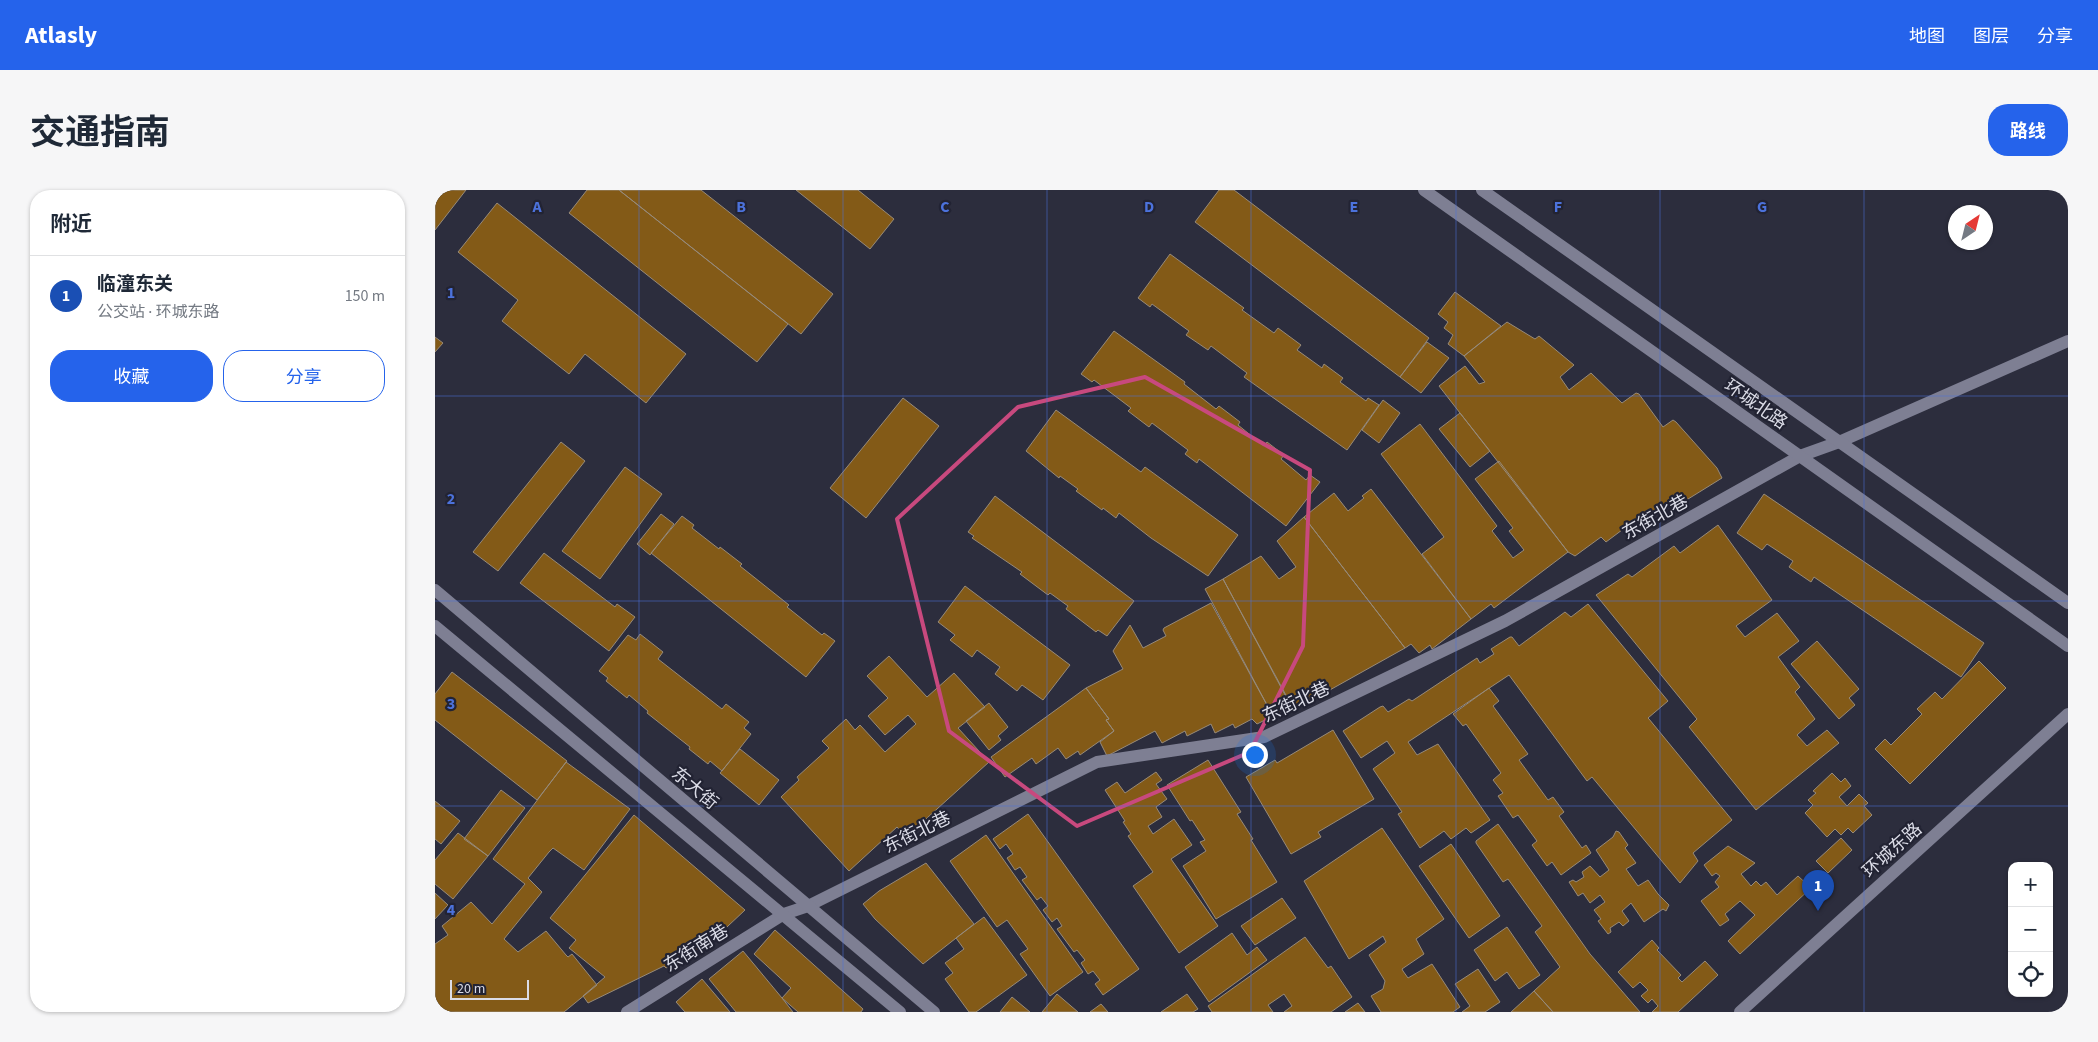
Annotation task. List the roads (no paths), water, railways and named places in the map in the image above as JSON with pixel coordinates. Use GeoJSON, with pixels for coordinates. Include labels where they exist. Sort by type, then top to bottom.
{"type":"FeatureCollection","features":[{"type":"Feature","properties":{"kind":"main road","name":"环城北路"},"geometry":{"type":"LineString","coordinates":[[1424,190],[2068,646]]}},
{"type":"Feature","properties":{"kind":"main road","name":"环城北路"},"geometry":{"type":"LineString","coordinates":[[1482,190],[2068,603]]}},
{"type":"Feature","properties":{"kind":"main road","name":"东街北巷"},"geometry":{"type":"LineString","coordinates":[[784,914],[808,906],[1097,762],[1265,737],[1505,621],[1800,456],[1839,442],[2068,341]]}},
{"type":"Feature","properties":{"kind":"main road","name":"东大街"},"geometry":{"type":"LineString","coordinates":[[435,590],[934,1012]]}},
{"type":"Feature","properties":{"kind":"main road"},"geometry":{"type":"LineString","coordinates":[[435,626],[900,1012]]}},
{"type":"Feature","properties":{"kind":"main road","name":"环城东路"},"geometry":{"type":"LineString","coordinates":[[1740,1012],[2068,714]]}},
{"type":"Feature","properties":{"kind":"main road","name":"东街南巷"},"geometry":{"type":"LineString","coordinates":[[627,1012],[784,914]]}},
{"type":"Feature","properties":{"kind":"place","name":"临潼东关"},"geometry":{"type":"Point","coordinates":[1818,911]}}]}
